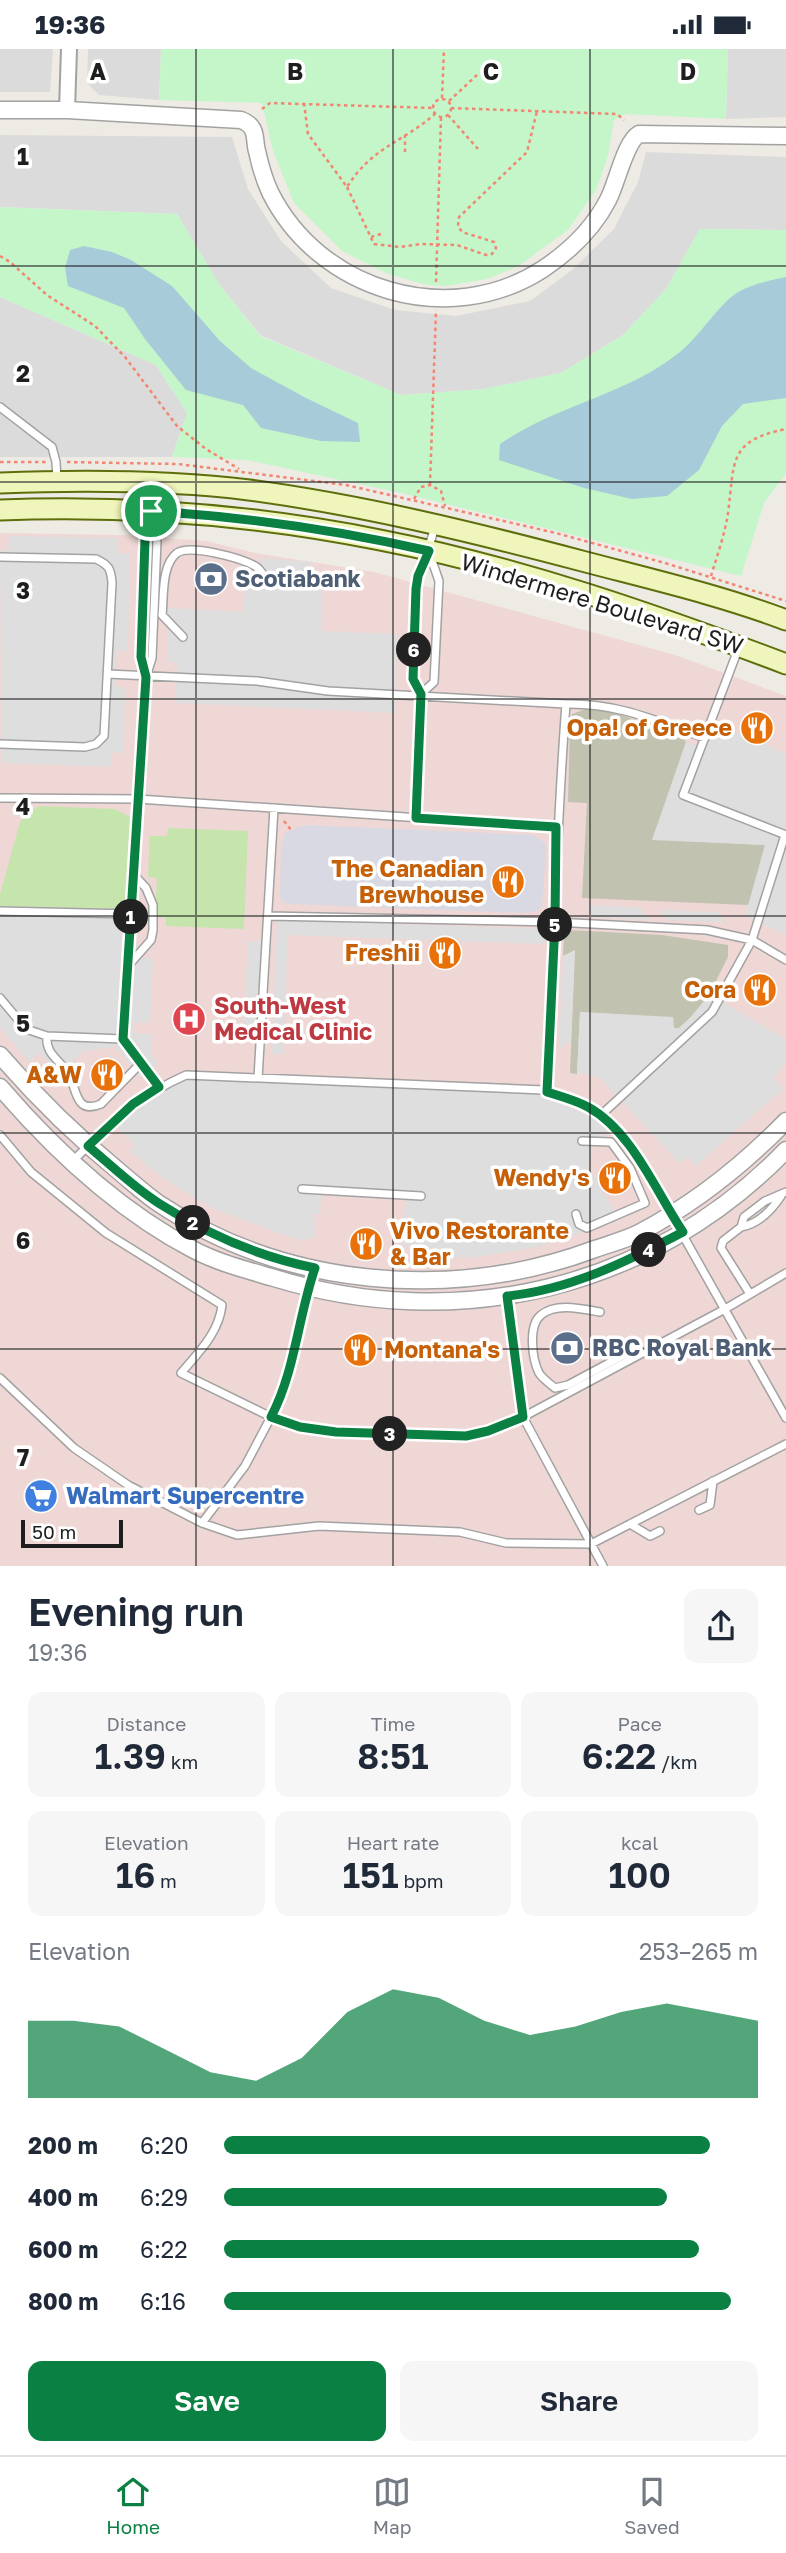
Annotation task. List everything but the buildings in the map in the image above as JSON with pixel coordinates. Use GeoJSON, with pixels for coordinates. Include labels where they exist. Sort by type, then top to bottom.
{"type":"FeatureCollection","features":[{"type":"Feature","properties":{"kind":"main road","name":"Windermere Boulevard SW"},"geometry":{"type":"LineString","coordinates":[[0,483],[57,481],[199,485],[372,510],[601,566],[786,620]]}},
{"type":"Feature","properties":{"kind":"main road","name":"Windermere Boulevard SW"},"geometry":{"type":"LineString","coordinates":[[0,510],[58,508],[151,519],[256,520],[379,540],[592,596],[786,664]]}},
{"type":"Feature","properties":{"kind":"street"},"geometry":{"type":"LineString","coordinates":[[67,110],[69,49]]}},
{"type":"Feature","properties":{"kind":"street"},"geometry":{"type":"LineString","coordinates":[[0,110],[227,117],[246,122],[253,130],[263,174],[273,198],[314,249],[349,275],[367,283],[404,294],[437,298],[480,295],[502,288],[541,270],[570,249],[590,228],[608,202],[627,148],[639,134],[786,136]]}},
{"type":"Feature","properties":{"kind":"street"},"geometry":{"type":"LineString","coordinates":[[0,1055],[25,1084],[88,1146],[158,1203],[210,1233],[249,1249],[354,1277],[444,1281],[502,1275],[558,1263],[637,1234],[671,1214],[730,1173],[786,1121]]}},
{"type":"Feature","properties":{"kind":"street"},"geometry":{"type":"LineString","coordinates":[[0,1087],[44,1136],[72,1162],[139,1217],[194,1250],[223,1263],[308,1289],[375,1300],[436,1303],[524,1294],[579,1280],[632,1259],[683,1232],[732,1198],[786,1150]]}},
{"type":"Feature","properties":{"kind":"lane"},"geometry":{"type":"LineString","coordinates":[[0,407],[52,447],[57,481]]}},
{"type":"Feature","properties":{"kind":"lane"},"geometry":{"type":"LineString","coordinates":[[146,677],[141,644],[145,540],[151,519]]}},
{"type":"Feature","properties":{"kind":"lane"},"geometry":{"type":"LineString","coordinates":[[151,519],[157,541],[152,658],[146,677],[123,1039],[159,1087]]}},
{"type":"Feature","properties":{"kind":"lane"},"geometry":{"type":"LineString","coordinates":[[416,818],[421,694],[413,679],[416,589],[435,524]]}},
{"type":"Feature","properties":{"kind":"lane"},"geometry":{"type":"LineString","coordinates":[[183,637],[162,615],[167,568],[176,554],[188,549],[205,550],[257,567],[269,583]]}},
{"type":"Feature","properties":{"kind":"lane"},"geometry":{"type":"LineString","coordinates":[[421,694],[434,682],[439,582],[429,551]]}},
{"type":"Feature","properties":{"kind":"lane"},"geometry":{"type":"LineString","coordinates":[[0,557],[96,559],[106,563],[111,570],[112,583],[104,736],[96,744],[85,747],[0,744]]}},
{"type":"Feature","properties":{"kind":"lane"},"geometry":{"type":"LineString","coordinates":[[600,1117],[712,1011],[752,940],[786,835],[683,795],[740,646]]}},
{"type":"Feature","properties":{"kind":"lane"},"geometry":{"type":"LineString","coordinates":[[108,674],[271,682],[328,691],[602,705],[620,708],[705,739]]}},
{"type":"Feature","properties":{"kind":"lane"},"geometry":{"type":"LineString","coordinates":[[547,1092],[555,922],[556,827],[565,704]]}},
{"type":"Feature","properties":{"kind":"lane"},"geometry":{"type":"LineString","coordinates":[[0,798],[138,799],[556,827]]}},
{"type":"Feature","properties":{"kind":"lane"},"geometry":{"type":"LineString","coordinates":[[258,1078],[274,808]]}},
{"type":"Feature","properties":{"kind":"lane"},"geometry":{"type":"LineString","coordinates":[[127,966],[151,940],[153,930],[153,905],[146,888],[133,874]]}},
{"type":"Feature","properties":{"kind":"lane"},"geometry":{"type":"LineString","coordinates":[[0,911],[131,914]]}},
{"type":"Feature","properties":{"kind":"lane"},"geometry":{"type":"LineString","coordinates":[[268,916],[555,922],[707,930],[752,940],[786,960]]}},
{"type":"Feature","properties":{"kind":"lane"},"geometry":{"type":"LineString","coordinates":[[0,998],[26,1029],[47,1036],[123,1039]]}},
{"type":"Feature","properties":{"kind":"lane"},"geometry":{"type":"LineString","coordinates":[[47,1036],[48,1048],[68,1072],[77,1098],[85,1105],[94,1107],[101,1104],[141,1063]]}},
{"type":"Feature","properties":{"kind":"lane"},"geometry":{"type":"LineString","coordinates":[[72,1162],[133,1104],[159,1087],[186,1075],[547,1092],[589,1107],[612,1127],[641,1161],[786,1418]]}},
{"type":"Feature","properties":{"kind":"lane"},"geometry":{"type":"LineString","coordinates":[[0,1135],[31,1173],[106,1234],[222,1305],[221,1314],[209,1340],[181,1373],[271,1417],[300,1427],[336,1432],[466,1436],[488,1431],[523,1417],[725,1309],[786,1273]]}},
{"type":"Feature","properties":{"kind":"lane"},"geometry":{"type":"LineString","coordinates":[[576,1214],[579,1224],[587,1228],[645,1203],[630,1168],[611,1142],[582,1141]]}},
{"type":"Feature","properties":{"kind":"lane"},"geometry":{"type":"LineString","coordinates":[[302,1189],[421,1196]]}},
{"type":"Feature","properties":{"kind":"lane"},"geometry":{"type":"LineString","coordinates":[[750,1294],[721,1248],[723,1241],[741,1227],[744,1217],[765,1201],[783,1193]]}},
{"type":"Feature","properties":{"kind":"lane"},"geometry":{"type":"LineString","coordinates":[[201,1523],[245,1466],[282,1397],[315,1268]]}},
{"type":"Feature","properties":{"kind":"lane"},"geometry":{"type":"LineString","coordinates":[[507,1296],[523,1417],[603,1566]]}},
{"type":"Feature","properties":{"kind":"lane"},"geometry":{"type":"LineString","coordinates":[[600,1312],[570,1306],[542,1314],[534,1325],[532,1342],[539,1374],[555,1388],[568,1385],[624,1355]]}},
{"type":"Feature","properties":{"kind":"lane"},"geometry":{"type":"LineString","coordinates":[[0,1378],[74,1448],[128,1485],[201,1523],[237,1535],[319,1526],[460,1532],[506,1543],[591,1544],[786,1444]]}},
{"type":"Feature","properties":{"kind":"lane"},"geometry":{"type":"LineString","coordinates":[[699,1510],[710,1504],[713,1481]]}},
{"type":"Feature","properties":{"kind":"lane"},"geometry":{"type":"LineString","coordinates":[[630,1524],[650,1536],[660,1531]]}},
{"type":"Feature","properties":{"kind":"path"},"geometry":{"type":"LineString","coordinates":[[442,99],[444,49]]}},
{"type":"Feature","properties":{"kind":"path"},"geometry":{"type":"LineString","coordinates":[[449,101],[477,75]]}},
{"type":"Feature","properties":{"kind":"path"},"geometry":{"type":"LineString","coordinates":[[432,108],[436,100],[449,101]]}},
{"type":"Feature","properties":{"kind":"path"},"geometry":{"type":"LineString","coordinates":[[449,101],[452,108]]}},
{"type":"Feature","properties":{"kind":"path"},"geometry":{"type":"LineString","coordinates":[[262,109],[270,103],[432,108]]}},
{"type":"Feature","properties":{"kind":"path"},"geometry":{"type":"LineString","coordinates":[[304,103],[307,134],[347,187],[374,244],[400,247],[437,244],[464,246],[486,255],[495,251],[494,242],[462,232],[458,226],[459,217],[527,152],[537,111]]}},
{"type":"Feature","properties":{"kind":"path"},"geometry":{"type":"LineString","coordinates":[[432,108],[435,114],[441,117],[448,115],[452,108]]}},
{"type":"Feature","properties":{"kind":"path"},"geometry":{"type":"LineString","coordinates":[[452,108],[617,114],[624,120]]}},
{"type":"Feature","properties":{"kind":"path"},"geometry":{"type":"LineString","coordinates":[[347,187],[360,165],[384,146],[435,114]]}},
{"type":"Feature","properties":{"kind":"path"},"geometry":{"type":"LineString","coordinates":[[448,115],[478,149]]}},
{"type":"Feature","properties":{"kind":"path"},"geometry":{"type":"LineString","coordinates":[[430,485],[441,117]]}},
{"type":"Feature","properties":{"kind":"path"},"geometry":{"type":"LineString","coordinates":[[405,135],[405,152]]}},
{"type":"Feature","properties":{"kind":"path"},"geometry":{"type":"LineString","coordinates":[[370,237],[381,234]]}},
{"type":"Feature","properties":{"kind":"path"},"geometry":{"type":"LineString","coordinates":[[0,256],[47,295],[95,326],[125,357],[177,426],[206,449],[241,471]]}},
{"type":"Feature","properties":{"kind":"path"},"geometry":{"type":"LineString","coordinates":[[711,576],[728,514],[730,478],[737,455],[747,443],[757,437],[786,429]]}},
{"type":"Feature","properties":{"kind":"path"},"geometry":{"type":"LineString","coordinates":[[414,499],[421,487],[430,485],[441,491],[445,506]]}},
{"type":"Feature","properties":{"kind":"shaded area"},"geometry":{"type":"Polygon","coordinates":[[[0,49],[53,49],[50,92],[0,92],[0,49]]]}},
{"type":"Feature","properties":{"kind":"shaded area"},"geometry":{"type":"Polygon","coordinates":[[[88,49],[161,49],[159,100],[99,95],[87,83],[88,49]]]}},
{"type":"Feature","properties":{"kind":"shaded area"},"geometry":{"type":"Polygon","coordinates":[[[728,49],[786,49],[786,117],[726,119],[728,49]]]}},
{"type":"Feature","properties":{"kind":"shaded area"},"geometry":{"type":"Polygon","coordinates":[[[0,135],[232,137],[248,189],[281,241],[331,288],[395,310],[456,316],[530,301],[572,270],[614,229],[638,182],[646,152],[786,157],[786,230],[700,229],[666,289],[623,335],[561,373],[484,389],[401,395],[260,335],[219,284],[177,214],[0,207],[0,135]]]}},
{"type":"Feature","properties":{"kind":"shaded area"},"geometry":{"type":"Polygon","coordinates":[[[0,297],[156,365],[187,413],[172,457],[0,457],[0,297]]]}},
{"type":"Feature","properties":{"kind":"shaded area"},"geometry":{"type":"Polygon","coordinates":[[[0,533],[122,535],[206,541],[255,553],[374,572],[675,655],[786,696],[786,1566],[0,1566],[0,533]]]}},
{"type":"Feature","properties":{"kind":"shaded area"},"geometry":{"type":"Polygon","coordinates":[[[9,536],[117,538],[117,553],[130,554],[128,651],[117,651],[115,686],[125,688],[124,752],[112,753],[112,767],[2,763],[0,551],[8,551],[9,536]]]}},
{"type":"Feature","properties":{"kind":"shaded area"},"geometry":{"type":"Polygon","coordinates":[[[261,558],[311,562],[309,578],[323,579],[322,631],[397,634],[396,713],[175,703],[177,663],[167,662],[168,608],[243,612],[246,575],[259,576],[261,558]]]}},
{"type":"Feature","properties":{"kind":"shaded area"},"geometry":{"type":"Polygon","coordinates":[[[589,708],[601,709],[681,734],[686,742],[653,839],[765,845],[749,905],[582,898],[587,803],[568,802],[570,724],[572,714],[589,708]]]}},
{"type":"Feature","properties":{"kind":"shaded area"},"geometry":{"type":"Polygon","coordinates":[[[713,722],[786,754],[786,935],[745,916],[765,845],[652,840],[686,742],[701,748],[713,722]]]}},
{"type":"Feature","properties":{"kind":"shaded area"},"geometry":{"type":"Polygon","coordinates":[[[306,825],[534,835],[546,848],[542,906],[539,910],[526,913],[289,904],[280,897],[281,846],[286,832],[306,825]]]}},
{"type":"Feature","properties":{"kind":"shaded area"},"geometry":{"type":"Polygon","coordinates":[[[587,905],[640,908],[649,920],[592,917],[587,905]]]}},
{"type":"Feature","properties":{"kind":"shaded area"},"geometry":{"type":"Polygon","coordinates":[[[0,906],[125,909],[140,956],[153,959],[150,1023],[134,1022],[133,1033],[152,1034],[152,1054],[157,1064],[140,1077],[115,1046],[82,1052],[61,1074],[40,1053],[29,1062],[0,1028],[0,906]]]}},
{"type":"Feature","properties":{"kind":"shaded area"},"geometry":{"type":"Polygon","coordinates":[[[660,910],[719,912],[724,922],[665,920],[660,910]]]}},
{"type":"Feature","properties":{"kind":"shaded area"},"geometry":{"type":"Polygon","coordinates":[[[277,920],[546,929],[546,944],[288,935],[283,1054],[272,1054],[277,920]]]}},
{"type":"Feature","properties":{"kind":"shaded area"},"geometry":{"type":"Polygon","coordinates":[[[567,930],[662,935],[728,945],[728,957],[709,995],[679,1028],[673,1028],[673,1018],[580,1012],[577,1074],[570,1073],[575,951],[563,956],[564,933],[567,930]]]}},
{"type":"Feature","properties":{"kind":"shaded area"},"geometry":{"type":"Polygon","coordinates":[[[263,941],[258,1041],[243,1040],[248,942],[263,941]]]}},
{"type":"Feature","properties":{"kind":"shaded area"},"geometry":{"type":"Polygon","coordinates":[[[575,950],[571,1041],[559,1049],[563,956],[575,950]]]}},
{"type":"Feature","properties":{"kind":"shaded area"},"geometry":{"type":"Polygon","coordinates":[[[709,995],[786,1039],[786,1061],[774,1078],[783,1089],[696,1166],[688,1157],[679,1163],[601,1079],[577,1074],[580,1012],[673,1017],[674,1028],[679,1028],[709,995]]]}},
{"type":"Feature","properties":{"kind":"shaded area"},"geometry":{"type":"Polygon","coordinates":[[[179,1078],[548,1092],[589,1107],[612,1127],[592,1148],[588,1166],[620,1220],[537,1247],[476,1257],[415,1259],[415,1246],[402,1246],[406,1195],[322,1191],[320,1213],[314,1215],[315,1237],[301,1241],[214,1209],[168,1182],[130,1152],[135,1145],[112,1124],[179,1078]]]}},
{"type":"Feature","properties":{"kind":"green space"},"geometry":{"type":"Polygon","coordinates":[[[161,49],[728,49],[726,119],[625,114],[614,120],[608,156],[596,190],[568,230],[517,267],[487,279],[446,286],[427,285],[388,274],[342,251],[294,203],[273,151],[262,103],[159,100],[161,49]]]}},
{"type":"Feature","properties":{"kind":"green space"},"geometry":{"type":"Polygon","coordinates":[[[0,207],[177,214],[219,284],[260,336],[401,395],[484,389],[561,373],[623,335],[666,289],[700,229],[786,230],[786,473],[764,503],[741,576],[401,493],[247,460],[172,457],[187,413],[156,365],[0,297],[0,207]]]}},
{"type":"Feature","properties":{"kind":"green space"},"geometry":{"type":"Polygon","coordinates":[[[39,806],[115,809],[130,817],[125,909],[0,906],[0,894],[20,822],[27,813],[39,806]]]}},
{"type":"Feature","properties":{"kind":"green space"},"geometry":{"type":"Polygon","coordinates":[[[168,828],[248,831],[244,929],[166,926],[166,918],[155,917],[157,878],[148,877],[150,836],[167,836],[168,828]]]}},
{"type":"Feature","properties":{"kind":"water"},"geometry":{"type":"Polygon","coordinates":[[[84,246],[112,252],[131,260],[172,286],[220,341],[251,368],[358,423],[360,442],[321,441],[261,428],[243,405],[186,390],[124,308],[68,286],[65,268],[70,250],[84,246]]]}},
{"type":"Feature","properties":{"kind":"water"},"geometry":{"type":"Polygon","coordinates":[[[786,277],[786,398],[743,404],[722,426],[699,470],[667,496],[632,499],[584,488],[499,460],[500,444],[544,419],[615,390],[659,367],[687,346],[740,291],[786,277]]]}},
{"type":"Feature","properties":{"kind":"place","name":"Scotiabank"},"geometry":{"type":"Point","coordinates":[211,579]}},
{"type":"Feature","properties":{"kind":"place","name":"Opa! of Greece"},"geometry":{"type":"Point","coordinates":[757,728]}},
{"type":"Feature","properties":{"kind":"place","name":"The Canadian Brewhouse"},"geometry":{"type":"Point","coordinates":[508,882]}},
{"type":"Feature","properties":{"kind":"place","name":"Freshii"},"geometry":{"type":"Point","coordinates":[445,953]}},
{"type":"Feature","properties":{"kind":"place","name":"Cora"},"geometry":{"type":"Point","coordinates":[760,990]}},
{"type":"Feature","properties":{"kind":"place","name":"South-West Medical Clinic"},"geometry":{"type":"Point","coordinates":[189,1019]}},
{"type":"Feature","properties":{"kind":"place","name":"A&W"},"geometry":{"type":"Point","coordinates":[107,1075]}},
{"type":"Feature","properties":{"kind":"place","name":"Wendy's"},"geometry":{"type":"Point","coordinates":[615,1178]}},
{"type":"Feature","properties":{"kind":"place","name":"Vivo Restorante & Bar"},"geometry":{"type":"Point","coordinates":[366,1244]}},
{"type":"Feature","properties":{"kind":"place","name":"RBC Royal Bank"},"geometry":{"type":"Point","coordinates":[567,1348]}},
{"type":"Feature","properties":{"kind":"place","name":"Montana's"},"geometry":{"type":"Point","coordinates":[360,1350]}},
{"type":"Feature","properties":{"kind":"place","name":"Walmart Supercentre"},"geometry":{"type":"Point","coordinates":[41,1496]}},
{"type":"Feature","properties":{"kind":"route"},"geometry":{"type":"LineString","coordinates":[[151,511],[256,520],[429,551],[418,576],[416,589],[413,679],[421,694],[416,818],[556,827],[555,922],[547,1092],[589,1107],[612,1127],[641,1161],[683,1232],[632,1259],[579,1280],[507,1296],[523,1417],[488,1431],[466,1436],[345,1433],[300,1427],[271,1417],[282,1397],[315,1268],[237,1245],[210,1233],[158,1203],[88,1146],[133,1104],[159,1087],[123,1039],[146,677],[141,657],[145,540],[151,511]]}}]}
